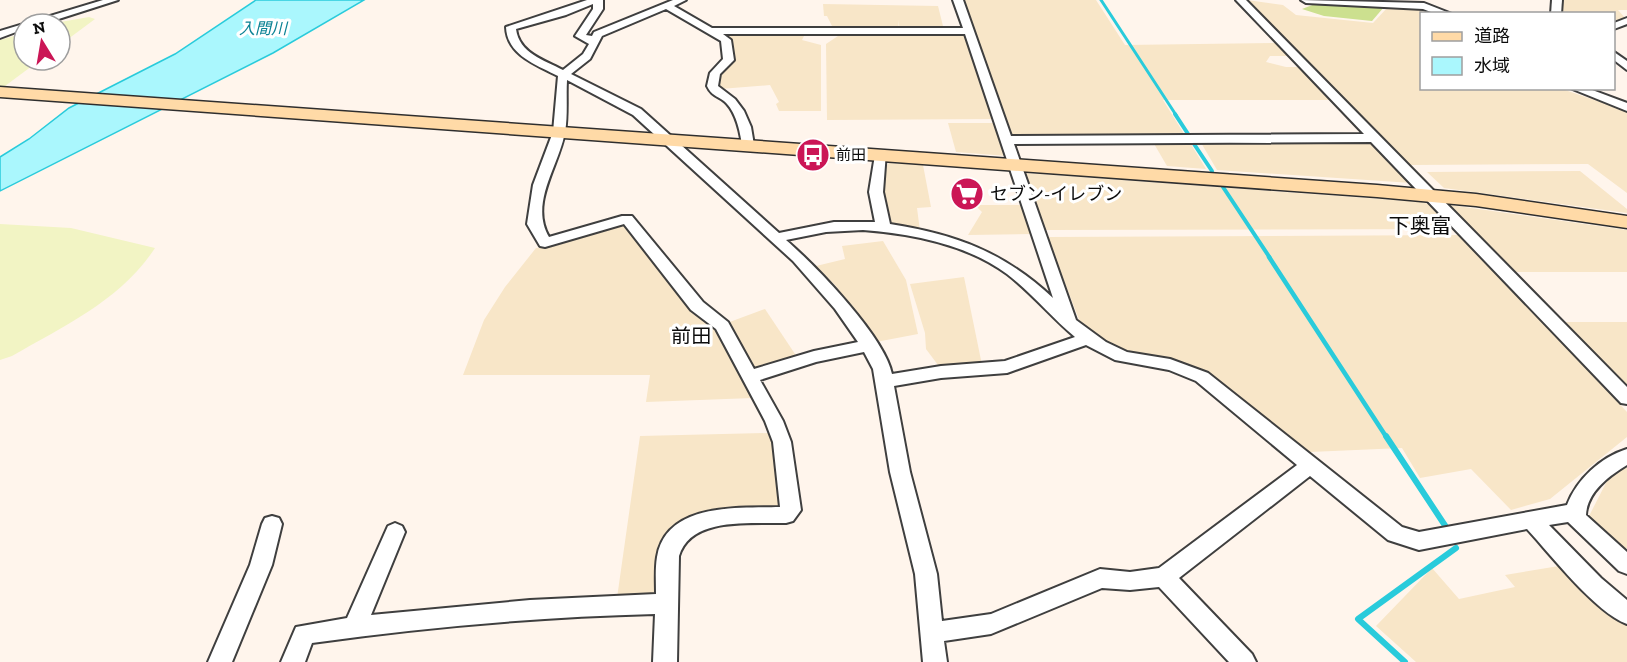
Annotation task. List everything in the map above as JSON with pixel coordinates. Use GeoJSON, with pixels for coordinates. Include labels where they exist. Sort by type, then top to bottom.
{"type":"FeatureCollection","features":[{"type":"Feature","properties":{"kind":"street"},"geometry":{"type":"LineString","coordinates":[[72,12],[113,0]]}},
{"type":"Feature","properties":{"kind":"street"},"geometry":{"type":"LineString","coordinates":[[596,41],[580,36],[598,9],[596,0],[563,13],[511,27],[513,41],[518,49],[636,112],[818,278],[869,345],[882,369],[885,381],[900,472],[926,574],[934,633],[935,662]]}},
{"type":"Feature","properties":{"kind":"street"},"geometry":{"type":"LineString","coordinates":[[665,662],[668,556],[673,541],[692,525],[708,521],[741,516],[786,515],[791,510],[782,442],[722,326],[697,306],[627,219],[545,243],[534,224],[564,75],[589,56],[595,48],[598,34],[669,7],[681,0]]}},
{"type":"Feature","properties":{"kind":"street"},"geometry":{"type":"LineString","coordinates":[[958,0],[1069,323]]}},
{"type":"Feature","properties":{"kind":"street"},"geometry":{"type":"LineString","coordinates":[[1241,0],[1627,398]]}},
{"type":"Feature","properties":{"kind":"street"},"geometry":{"type":"LineString","coordinates":[[1306,0],[1396,2],[1425,6],[1442,12]]}},
{"type":"Feature","properties":{"kind":"street"},"geometry":{"type":"LineString","coordinates":[[669,7],[726,40],[729,60],[714,74],[712,83],[716,92],[725,95],[743,119],[748,145]]}},
{"type":"Feature","properties":{"kind":"street"},"geometry":{"type":"LineString","coordinates":[[712,32],[969,31]]}},
{"type":"Feature","properties":{"kind":"street"},"geometry":{"type":"LineString","coordinates":[[1615,56],[1627,67]]}},
{"type":"Feature","properties":{"kind":"street"},"geometry":{"type":"LineString","coordinates":[[1580,90],[1627,107]]}},
{"type":"Feature","properties":{"kind":"street"},"geometry":{"type":"LineString","coordinates":[[0,92],[1430,195],[1627,222]]}},
{"type":"Feature","properties":{"kind":"street"},"geometry":{"type":"LineString","coordinates":[[1007,140],[1375,138]]}},
{"type":"Feature","properties":{"kind":"street"},"geometry":{"type":"LineString","coordinates":[[882,155],[876,192],[883,227]]}},
{"type":"Feature","properties":{"kind":"street"},"geometry":{"type":"LineString","coordinates":[[775,238],[840,226],[883,227],[923,236],[992,259],[1012,271],[1088,338],[1115,354],[1143,362],[1180,366],[1202,378],[1395,534],[1419,541],[1576,512]]}},
{"type":"Feature","properties":{"kind":"street"},"geometry":{"type":"LineString","coordinates":[[885,381],[941,372],[1007,367],[1088,338]]}},
{"type":"Feature","properties":{"kind":"street"},"geometry":{"type":"LineString","coordinates":[[749,377],[814,357],[869,345]]}},
{"type":"Feature","properties":{"kind":"street"},"geometry":{"type":"LineString","coordinates":[[1627,456],[1606,466],[1590,483],[1576,512],[1576,518],[1627,565]]}},
{"type":"Feature","properties":{"kind":"street"},"geometry":{"type":"LineString","coordinates":[[934,633],[991,624],[1060,597],[1100,578],[1130,581],[1164,577],[1311,465]]}},
{"type":"Feature","properties":{"kind":"street"},"geometry":{"type":"LineString","coordinates":[[1531,520],[1593,585],[1627,614]]}},
{"type":"Feature","properties":{"kind":"street"},"geometry":{"type":"LineString","coordinates":[[220,662],[261,565],[272,524]]}},
{"type":"Feature","properties":{"kind":"street"},"geometry":{"type":"LineString","coordinates":[[355,626],[395,532]]}},
{"type":"Feature","properties":{"kind":"street"},"geometry":{"type":"LineString","coordinates":[[1164,577],[1244,662]]}},
{"type":"Feature","properties":{"kind":"street"},"geometry":{"type":"LineString","coordinates":[[293,662],[304,634],[355,626],[584,605],[667,604]]}},
{"type":"Feature","properties":{"kind":"shaded area"},"geometry":{"type":"Polygon","coordinates":[[[964,0],[1096,0],[1125,45],[1277,43],[1290,56],[1270,56],[1266,62],[1286,67],[1299,67],[1330,100],[1163,100],[1186,137],[1012,138],[964,0]]]}},
{"type":"Feature","properties":{"kind":"shaded area"},"geometry":{"type":"Polygon","coordinates":[[[1247,0],[1283,5],[1296,15],[1373,23],[1387,8],[1424,9],[1434,12],[1420,12],[1420,90],[1565,90],[1627,111],[1627,193],[1588,164],[1409,165],[1247,0]]]}},
{"type":"Feature","properties":{"kind":"shaded area"},"geometry":{"type":"Polygon","coordinates":[[[1563,0],[1627,0],[1627,10],[1618,10],[1626,19],[1615,22],[1615,12],[1561,12],[1563,0]]]}},
{"type":"Feature","properties":{"kind":"shaded area"},"geometry":{"type":"Polygon","coordinates":[[[823,4],[938,6],[944,30],[900,30],[898,20],[899,30],[834,30],[827,16],[824,16],[823,4]]]}},
{"type":"Feature","properties":{"kind":"shaded area"},"geometry":{"type":"Polygon","coordinates":[[[806,32],[802,40],[821,45],[821,111],[779,111],[776,104],[779,102],[770,85],[720,89],[717,82],[721,70],[734,59],[728,38],[721,33],[806,32]]]}},
{"type":"Feature","properties":{"kind":"shaded area"},"geometry":{"type":"Polygon","coordinates":[[[841,34],[966,34],[994,119],[827,120],[826,44],[841,34]]]}},
{"type":"Feature","properties":{"kind":"shaded area"},"geometry":{"type":"Polygon","coordinates":[[[948,123],[995,123],[1007,156],[956,152],[948,123]]]}},
{"type":"Feature","properties":{"kind":"shaded area"},"geometry":{"type":"Polygon","coordinates":[[[1189,141],[1206,169],[1167,166],[1153,142],[1189,141]]]}},
{"type":"Feature","properties":{"kind":"shaded area"},"geometry":{"type":"Polygon","coordinates":[[[1200,141],[1370,141],[1412,183],[1217,170],[1200,141]]]}},
{"type":"Feature","properties":{"kind":"shaded area"},"geometry":{"type":"Polygon","coordinates":[[[889,163],[923,165],[931,207],[917,208],[920,231],[889,225],[881,187],[886,166],[889,163]]]}},
{"type":"Feature","properties":{"kind":"shaded area"},"geometry":{"type":"Polygon","coordinates":[[[1580,171],[1627,209],[1627,213],[1444,188],[1427,172],[1580,171]]]}},
{"type":"Feature","properties":{"kind":"shaded area"},"geometry":{"type":"Polygon","coordinates":[[[1025,173],[1422,202],[1428,204],[1451,229],[1045,230],[1025,173]]]}},
{"type":"Feature","properties":{"kind":"shaded area"},"geometry":{"type":"Polygon","coordinates":[[[975,205],[1023,205],[1033,234],[968,235],[982,212],[975,205]]]}},
{"type":"Feature","properties":{"kind":"shaded area"},"geometry":{"type":"Polygon","coordinates":[[[1450,205],[1627,230],[1627,272],[1513,272],[1450,205]]]}},
{"type":"Feature","properties":{"kind":"shaded area"},"geometry":{"type":"Polygon","coordinates":[[[623,224],[682,296],[714,325],[740,369],[753,398],[646,402],[650,375],[463,375],[484,320],[505,287],[536,248],[555,246],[623,224]]]}},
{"type":"Feature","properties":{"kind":"shaded area"},"geometry":{"type":"Polygon","coordinates":[[[1462,235],[1627,412],[1627,437],[1550,499],[1511,510],[1471,469],[1420,478],[1402,448],[1310,452],[1200,371],[1186,365],[1121,349],[1099,338],[1080,322],[1047,237],[1462,235]]]}},
{"type":"Feature","properties":{"kind":"shaded area"},"geometry":{"type":"Polygon","coordinates":[[[883,241],[906,280],[918,334],[876,342],[836,286],[816,266],[845,259],[842,246],[883,241]]]}},
{"type":"Feature","properties":{"kind":"shaded area"},"geometry":{"type":"Polygon","coordinates":[[[964,277],[982,365],[941,369],[926,349],[925,333],[910,284],[964,277]]]}},
{"type":"Feature","properties":{"kind":"shaded area"},"geometry":{"type":"Polygon","coordinates":[[[765,309],[797,357],[758,370],[752,367],[727,323],[765,309]]]}},
{"type":"Feature","properties":{"kind":"shaded area"},"geometry":{"type":"Polygon","coordinates":[[[1565,322],[1627,322],[1627,387],[1565,322]]]}},
{"type":"Feature","properties":{"kind":"shaded area"},"geometry":{"type":"Polygon","coordinates":[[[769,433],[778,459],[783,504],[777,510],[692,519],[658,591],[652,597],[617,598],[640,436],[769,433]]]}},
{"type":"Feature","properties":{"kind":"shaded area"},"geometry":{"type":"Polygon","coordinates":[[[1627,466],[1627,548],[1624,549],[1588,518],[1608,479],[1627,466]]]}},
{"type":"Feature","properties":{"kind":"shaded area"},"geometry":{"type":"Polygon","coordinates":[[[1565,565],[1627,622],[1627,662],[1416,662],[1376,626],[1432,568],[1459,599],[1515,587],[1505,575],[1565,565]]]}},
{"type":"Feature","properties":{"kind":"green space"},"geometry":{"type":"Polygon","coordinates":[[[1315,4],[1384,7],[1372,21],[1324,16],[1302,9],[1315,4]]]}},
{"type":"Feature","properties":{"kind":"green space"},"geometry":{"type":"Polygon","coordinates":[[[89,17],[95,19],[72,36],[72,20],[89,17]]]}},
{"type":"Feature","properties":{"kind":"green space"},"geometry":{"type":"Polygon","coordinates":[[[12,36],[12,72],[24,72],[5,86],[0,86],[0,40],[12,36]]]}},
{"type":"Feature","properties":{"kind":"green space"},"geometry":{"type":"Polygon","coordinates":[[[0,224],[71,228],[155,248],[126,283],[109,297],[52,334],[0,360],[0,224]]]}},
{"type":"Feature","properties":{"kind":"water","name":"入間川"},"geometry":{"type":"Polygon","coordinates":[[[256,0],[364,0],[273,53],[0,191],[0,157],[29,139],[69,108],[175,54],[256,0]]]}},
{"type":"Feature","properties":{"kind":"waterway"},"geometry":{"type":"LineString","coordinates":[[1101,0],[1176,115]]}},
{"type":"Feature","properties":{"kind":"waterway"},"geometry":{"type":"LineString","coordinates":[[1175,114],[1190,137]]}},
{"type":"Feature","properties":{"kind":"waterway"},"geometry":{"type":"LineString","coordinates":[[1192,141],[1212,171]]}},
{"type":"Feature","properties":{"kind":"waterway"},"geometry":{"type":"LineString","coordinates":[[1223,187],[1270,258]]}},
{"type":"Feature","properties":{"kind":"waterway"},"geometry":{"type":"LineString","coordinates":[[1269,257],[1387,438]]}},
{"type":"Feature","properties":{"kind":"waterway"},"geometry":{"type":"LineString","coordinates":[[1386,436],[1446,527]]}},
{"type":"Feature","properties":{"kind":"waterway"},"geometry":{"type":"LineString","coordinates":[[1405,662],[1358,619],[1456,548]]}},
{"type":"Feature","properties":{"kind":"place","name":"前田"},"geometry":{"type":"Point","coordinates":[813,155]}},
{"type":"Feature","properties":{"kind":"place","name":"セブン-イレブン"},"geometry":{"type":"Point","coordinates":[967,194]}},
{"type":"Feature","properties":{"kind":"district","name":"下奥富"},"geometry":{"type":"Point","coordinates":[1420,226]}},
{"type":"Feature","properties":{"kind":"district","name":"前田"},"geometry":{"type":"Point","coordinates":[691,336]}}]}
